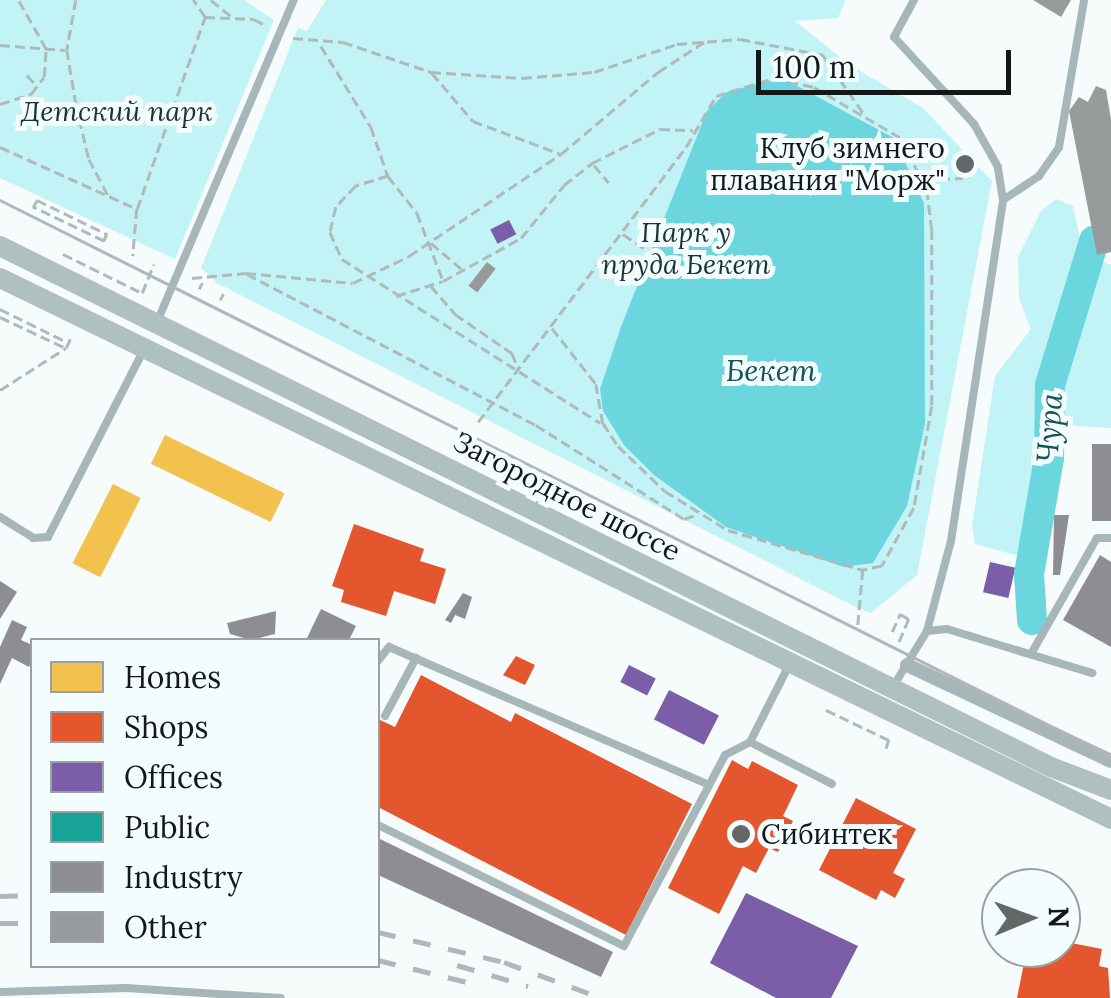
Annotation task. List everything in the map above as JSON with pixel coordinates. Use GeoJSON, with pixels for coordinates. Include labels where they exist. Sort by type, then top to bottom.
{"type":"FeatureCollection","features":[{"type":"Feature","properties":{"kind":"main road","name":"Загородное шоссе"},"geometry":{"type":"LineString","coordinates":[[0,246],[1065,773],[1111,790]]}},
{"type":"Feature","properties":{"kind":"main road","name":"Загородное шоссе"},"geometry":{"type":"LineString","coordinates":[[0,278],[146,346],[788,666],[1111,818]]}},
{"type":"Feature","properties":{"kind":"main road"},"geometry":{"type":"LineString","coordinates":[[1065,773],[1111,782]]}},
{"type":"Feature","properties":{"kind":"street"},"geometry":{"type":"LineString","coordinates":[[908,665],[1111,761]]}},
{"type":"Feature","properties":{"kind":"lane"},"geometry":{"type":"LineString","coordinates":[[157,322],[285,35],[294,0]]}},
{"type":"Feature","properties":{"kind":"lane"},"geometry":{"type":"LineString","coordinates":[[892,688],[927,631],[951,541],[1004,200],[998,168],[974,124],[894,37],[914,0]]}},
{"type":"Feature","properties":{"kind":"lane"},"geometry":{"type":"LineString","coordinates":[[1004,200],[1039,176],[1059,147],[1084,0]]}},
{"type":"Feature","properties":{"kind":"lane"},"geometry":{"type":"LineString","coordinates":[[0,517],[33,538],[48,537],[146,346]]}},
{"type":"Feature","properties":{"kind":"lane"},"geometry":{"type":"LineString","coordinates":[[1031,654],[1097,538],[1111,538]]}},
{"type":"Feature","properties":{"kind":"lane"},"geometry":{"type":"LineString","coordinates":[[927,631],[947,629],[1092,673]]}},
{"type":"Feature","properties":{"kind":"lane"},"geometry":{"type":"LineString","coordinates":[[380,659],[389,648],[416,658],[709,784]]}},
{"type":"Feature","properties":{"kind":"lane"},"geometry":{"type":"LineString","coordinates":[[385,716],[416,658]]}},
{"type":"Feature","properties":{"kind":"lane"},"geometry":{"type":"LineString","coordinates":[[380,827],[624,946],[709,784],[726,755],[750,742],[788,666]]}},
{"type":"Feature","properties":{"kind":"lane"},"geometry":{"type":"LineString","coordinates":[[750,742],[832,784]]}},
{"type":"Feature","properties":{"kind":"lane"},"geometry":{"type":"LineString","coordinates":[[0,992],[126,988],[281,998]]}},
{"type":"Feature","properties":{"kind":"path"},"geometry":{"type":"LineString","coordinates":[[0,104],[18,102],[37,86],[46,49],[18,0]]}},
{"type":"Feature","properties":{"kind":"path"},"geometry":{"type":"LineString","coordinates":[[76,0],[67,50],[89,159],[109,197]]}},
{"type":"Feature","properties":{"kind":"path"},"geometry":{"type":"LineString","coordinates":[[194,0],[205,17]]}},
{"type":"Feature","properties":{"kind":"path"},"geometry":{"type":"LineString","coordinates":[[211,0],[234,18]]}},
{"type":"Feature","properties":{"kind":"path"},"geometry":{"type":"LineString","coordinates":[[205,17],[254,19],[285,35],[319,43],[355,45],[431,72],[522,78],[594,72],[645,52],[713,38],[823,55],[864,116]]}},
{"type":"Feature","properties":{"kind":"path"},"geometry":{"type":"LineString","coordinates":[[133,256],[137,210],[205,17]]}},
{"type":"Feature","properties":{"kind":"path"},"geometry":{"type":"LineString","coordinates":[[192,278],[246,273],[320,283],[364,277],[430,242],[561,154],[670,63],[713,38]]}},
{"type":"Feature","properties":{"kind":"path"},"geometry":{"type":"LineString","coordinates":[[319,43],[372,127],[388,176],[430,242],[443,281]]}},
{"type":"Feature","properties":{"kind":"path"},"geometry":{"type":"LineString","coordinates":[[0,45],[67,50]]}},
{"type":"Feature","properties":{"kind":"path"},"geometry":{"type":"LineString","coordinates":[[431,72],[472,121],[561,154]]}},
{"type":"Feature","properties":{"kind":"path"},"geometry":{"type":"LineString","coordinates":[[27,75],[37,86]]}},
{"type":"Feature","properties":{"kind":"path"},"geometry":{"type":"LineString","coordinates":[[388,176],[356,186],[336,206],[330,232],[342,259],[394,297],[519,370],[605,426],[698,514],[803,558],[862,570],[882,566],[901,541],[929,432],[932,230],[920,181],[901,138],[814,87],[774,78],[716,96],[622,233],[519,370],[494,404],[478,422]]}},
{"type":"Feature","properties":{"kind":"path"},"geometry":{"type":"LineString","coordinates":[[14,98],[18,102]]}},
{"type":"Feature","properties":{"kind":"path"},"geometry":{"type":"LineString","coordinates":[[394,297],[443,281],[521,238],[564,185],[592,163],[660,129],[693,130]]}},
{"type":"Feature","properties":{"kind":"path"},"geometry":{"type":"LineString","coordinates":[[0,147],[137,210]]}},
{"type":"Feature","properties":{"kind":"path"},"geometry":{"type":"LineString","coordinates":[[592,163],[609,183]]}},
{"type":"Feature","properties":{"kind":"path"},"geometry":{"type":"LineString","coordinates":[[908,184],[963,178]]}},
{"type":"Feature","properties":{"kind":"path"},"geometry":{"type":"LineString","coordinates":[[37,200],[107,234],[104,241],[66,223],[34,207],[37,200]]}},
{"type":"Feature","properties":{"kind":"path"},"geometry":{"type":"LineString","coordinates":[[622,233],[658,258]]}},
{"type":"Feature","properties":{"kind":"path"},"geometry":{"type":"LineString","coordinates":[[430,242],[464,270]]}},
{"type":"Feature","properties":{"kind":"path"},"geometry":{"type":"LineString","coordinates":[[63,254],[142,293],[154,264]]}},
{"type":"Feature","properties":{"kind":"path"},"geometry":{"type":"LineString","coordinates":[[246,273],[494,404],[684,519]]}},
{"type":"Feature","properties":{"kind":"path"},"geometry":{"type":"LineString","coordinates":[[199,289],[202,283]]}},
{"type":"Feature","properties":{"kind":"path"},"geometry":{"type":"LineString","coordinates":[[430,285],[455,314],[512,353],[519,370]]}},
{"type":"Feature","properties":{"kind":"path"},"geometry":{"type":"LineString","coordinates":[[220,300],[223,294]]}},
{"type":"Feature","properties":{"kind":"path"},"geometry":{"type":"LineString","coordinates":[[0,309],[67,345]]}},
{"type":"Feature","properties":{"kind":"path"},"geometry":{"type":"LineString","coordinates":[[0,317],[67,345]]}},
{"type":"Feature","properties":{"kind":"path"},"geometry":{"type":"LineString","coordinates":[[552,326],[596,384],[605,426]]}},
{"type":"Feature","properties":{"kind":"path"},"geometry":{"type":"LineString","coordinates":[[0,390],[67,345],[71,337]]}},
{"type":"Feature","properties":{"kind":"path"},"geometry":{"type":"LineString","coordinates":[[684,519],[690,508]]}},
{"type":"Feature","properties":{"kind":"path"},"geometry":{"type":"LineString","coordinates":[[684,519],[698,514]]}},
{"type":"Feature","properties":{"kind":"path"},"geometry":{"type":"LineString","coordinates":[[858,625],[862,570]]}},
{"type":"Feature","properties":{"kind":"path"},"geometry":{"type":"LineString","coordinates":[[892,632],[900,614],[910,619],[899,642]]}},
{"type":"Feature","properties":{"kind":"path"},"geometry":{"type":"LineString","coordinates":[[826,710],[889,740],[886,748]]}},
{"type":"Feature","properties":{"kind":"green space","name":"Детский парк"},"geometry":{"type":"Polygon","coordinates":[[[0,0],[244,0],[274,20],[175,259],[0,178],[0,0]]]}},
{"type":"Feature","properties":{"kind":"green space","name":"Парк у пруда Бекет"},"geometry":{"type":"Polygon","coordinates":[[[326,0],[846,0],[838,18],[795,21],[850,65],[923,108],[992,181],[917,575],[871,613],[856,607],[217,283],[201,268],[298,28],[307,31],[326,0]]]}},
{"type":"Feature","properties":{"kind":"green space"},"geometry":{"type":"Polygon","coordinates":[[[1056,199],[1073,206],[1083,253],[1111,265],[1111,428],[1060,425],[1038,554],[1030,559],[975,544],[972,526],[995,376],[1031,329],[1019,299],[1018,257],[1041,211],[1056,199]]]}},
{"type":"Feature","properties":{"kind":"water","name":"Бекет"},"geometry":{"type":"Polygon","coordinates":[[[768,81],[788,81],[894,138],[924,203],[925,424],[907,506],[873,563],[844,567],[726,527],[654,475],[624,445],[603,411],[600,389],[622,324],[707,111],[727,92],[768,81]]]}},
{"type":"Feature","properties":{"kind":"building: Homes"},"geometry":{"type":"Polygon","coordinates":[[[165,435],[285,493],[271,522],[151,464],[165,435]]]}},
{"type":"Feature","properties":{"kind":"building: Homes"},"geometry":{"type":"Polygon","coordinates":[[[113,484],[141,498],[100,577],[73,563],[113,484]]]}},
{"type":"Feature","properties":{"kind":"building: Shops"},"geometry":{"type":"Polygon","coordinates":[[[354,524],[424,549],[420,561],[446,569],[435,604],[394,591],[386,616],[341,602],[344,590],[332,586],[354,524]]]}},
{"type":"Feature","properties":{"kind":"building: Shops"},"geometry":{"type":"Polygon","coordinates":[[[516,656],[535,665],[525,685],[503,675],[516,656]]]}},
{"type":"Feature","properties":{"kind":"building: Shops"},"geometry":{"type":"Polygon","coordinates":[[[421,675],[511,722],[515,713],[692,804],[626,935],[380,808],[380,720],[395,727],[421,675]]]}},
{"type":"Feature","properties":{"kind":"building: Shops","name":"Сибинтек"},"geometry":{"type":"Polygon","coordinates":[[[732,760],[748,769],[752,761],[798,785],[783,816],[793,821],[778,852],[769,848],[756,873],[743,866],[719,914],[668,888],[732,760]]]}},
{"type":"Feature","properties":{"kind":"building: Shops","name":"Сибинтек"},"geometry":{"type":"Polygon","coordinates":[[[856,798],[916,829],[893,873],[905,879],[895,898],[881,890],[876,900],[819,870],[856,798]]]}},
{"type":"Feature","properties":{"kind":"building: Shops"},"geometry":{"type":"Polygon","coordinates":[[[1081,945],[1102,949],[1099,966],[1108,968],[1110,998],[1017,998],[1023,968],[1081,968],[1081,945]]]}},
{"type":"Feature","properties":{"kind":"building: Offices"},"geometry":{"type":"Polygon","coordinates":[[[509,220],[516,234],[498,244],[490,230],[509,220]]]}},
{"type":"Feature","properties":{"kind":"building: Offices"},"geometry":{"type":"Polygon","coordinates":[[[990,562],[1015,568],[1008,598],[983,592],[990,562]]]}},
{"type":"Feature","properties":{"kind":"building: Offices"},"geometry":{"type":"Polygon","coordinates":[[[629,665],[656,679],[647,696],[620,682],[629,665]]]}},
{"type":"Feature","properties":{"kind":"building: Offices"},"geometry":{"type":"Polygon","coordinates":[[[669,690],[719,715],[704,745],[654,719],[669,690]]]}},
{"type":"Feature","properties":{"kind":"building: Offices","name":"Сибинтек"},"geometry":{"type":"Polygon","coordinates":[[[746,893],[858,946],[831,998],[776,998],[710,963],[746,893]]]}},
{"type":"Feature","properties":{"kind":"building: Public"},"geometry":{"type":"Polygon","coordinates":[[[962,152],[978,170],[969,178],[953,160],[962,152]]]}},
{"type":"Feature","properties":{"kind":"building: Industry"},"geometry":{"type":"Polygon","coordinates":[[[1092,444],[1111,444],[1111,521],[1092,521],[1092,444]]]}},
{"type":"Feature","properties":{"kind":"building: Industry"},"geometry":{"type":"Polygon","coordinates":[[[1054,515],[1069,515],[1060,575],[1053,575],[1054,515]]]}},
{"type":"Feature","properties":{"kind":"building: Industry"},"geometry":{"type":"Polygon","coordinates":[[[1100,555],[1111,562],[1111,647],[1063,620],[1100,555]]]}},
{"type":"Feature","properties":{"kind":"building: Industry"},"geometry":{"type":"Polygon","coordinates":[[[0,581],[17,592],[0,619],[0,581]]]}},
{"type":"Feature","properties":{"kind":"building: Industry"},"geometry":{"type":"Polygon","coordinates":[[[463,593],[472,597],[465,619],[455,615],[451,623],[445,620],[463,593]]]}},
{"type":"Feature","properties":{"kind":"building: Industry"},"geometry":{"type":"Polygon","coordinates":[[[321,609],[356,626],[350,638],[307,638],[321,609]]]}},
{"type":"Feature","properties":{"kind":"building: Industry"},"geometry":{"type":"Polygon","coordinates":[[[276,611],[275,634],[259,638],[230,634],[227,623],[276,611]]]}},
{"type":"Feature","properties":{"kind":"building: Industry"},"geometry":{"type":"Polygon","coordinates":[[[12,620],[27,627],[21,640],[30,644],[29,667],[12,658],[0,684],[0,647],[12,620]]]}},
{"type":"Feature","properties":{"kind":"building: Industry"},"geometry":{"type":"Polygon","coordinates":[[[380,839],[613,952],[601,977],[380,876],[380,839]]]}},
{"type":"Feature","properties":{"kind":"building: Other"},"geometry":{"type":"Polygon","coordinates":[[[1033,0],[1071,0],[1061,17],[1033,0]]]}},
{"type":"Feature","properties":{"kind":"building: Other"},"geometry":{"type":"Polygon","coordinates":[[[1096,86],[1106,90],[1111,119],[1111,252],[1097,255],[1069,111],[1079,97],[1088,102],[1096,86]]]}},
{"type":"Feature","properties":{"kind":"building: Other"},"geometry":{"type":"Polygon","coordinates":[[[487,262],[496,269],[477,292],[469,286],[487,262]]]}},
{"type":"Feature","properties":{"kind":"waterway","name":"Чура"},"geometry":{"type":"LineString","coordinates":[[1032,620],[1029,574],[1049,458],[1050,385],[1094,241]]}},
{"type":"Feature","properties":{"kind":"tram line"},"geometry":{"type":"LineString","coordinates":[[0,200],[1111,756]]}},
{"type":"Feature","properties":{"kind":"railway"},"geometry":{"type":"LineString","coordinates":[[0,896],[30,895]]}},
{"type":"Feature","properties":{"kind":"railway"},"geometry":{"type":"LineString","coordinates":[[0,923],[30,923]]}},
{"type":"Feature","properties":{"kind":"railway"},"geometry":{"type":"LineString","coordinates":[[380,932],[504,962],[602,998]]}},
{"type":"Feature","properties":{"kind":"railway"},"geometry":{"type":"LineString","coordinates":[[380,960],[475,984]]}},
{"type":"Feature","properties":{"kind":"railway"},"geometry":{"type":"LineString","coordinates":[[457,965],[528,986]]}},
{"type":"Feature","properties":{"kind":"place","name":"Клуб зимнего плавания \"Морж\""},"geometry":{"type":"Point","coordinates":[965,164]}},
{"type":"Feature","properties":{"kind":"place","name":"Сибинтек"},"geometry":{"type":"Point","coordinates":[741,834]}}]}
